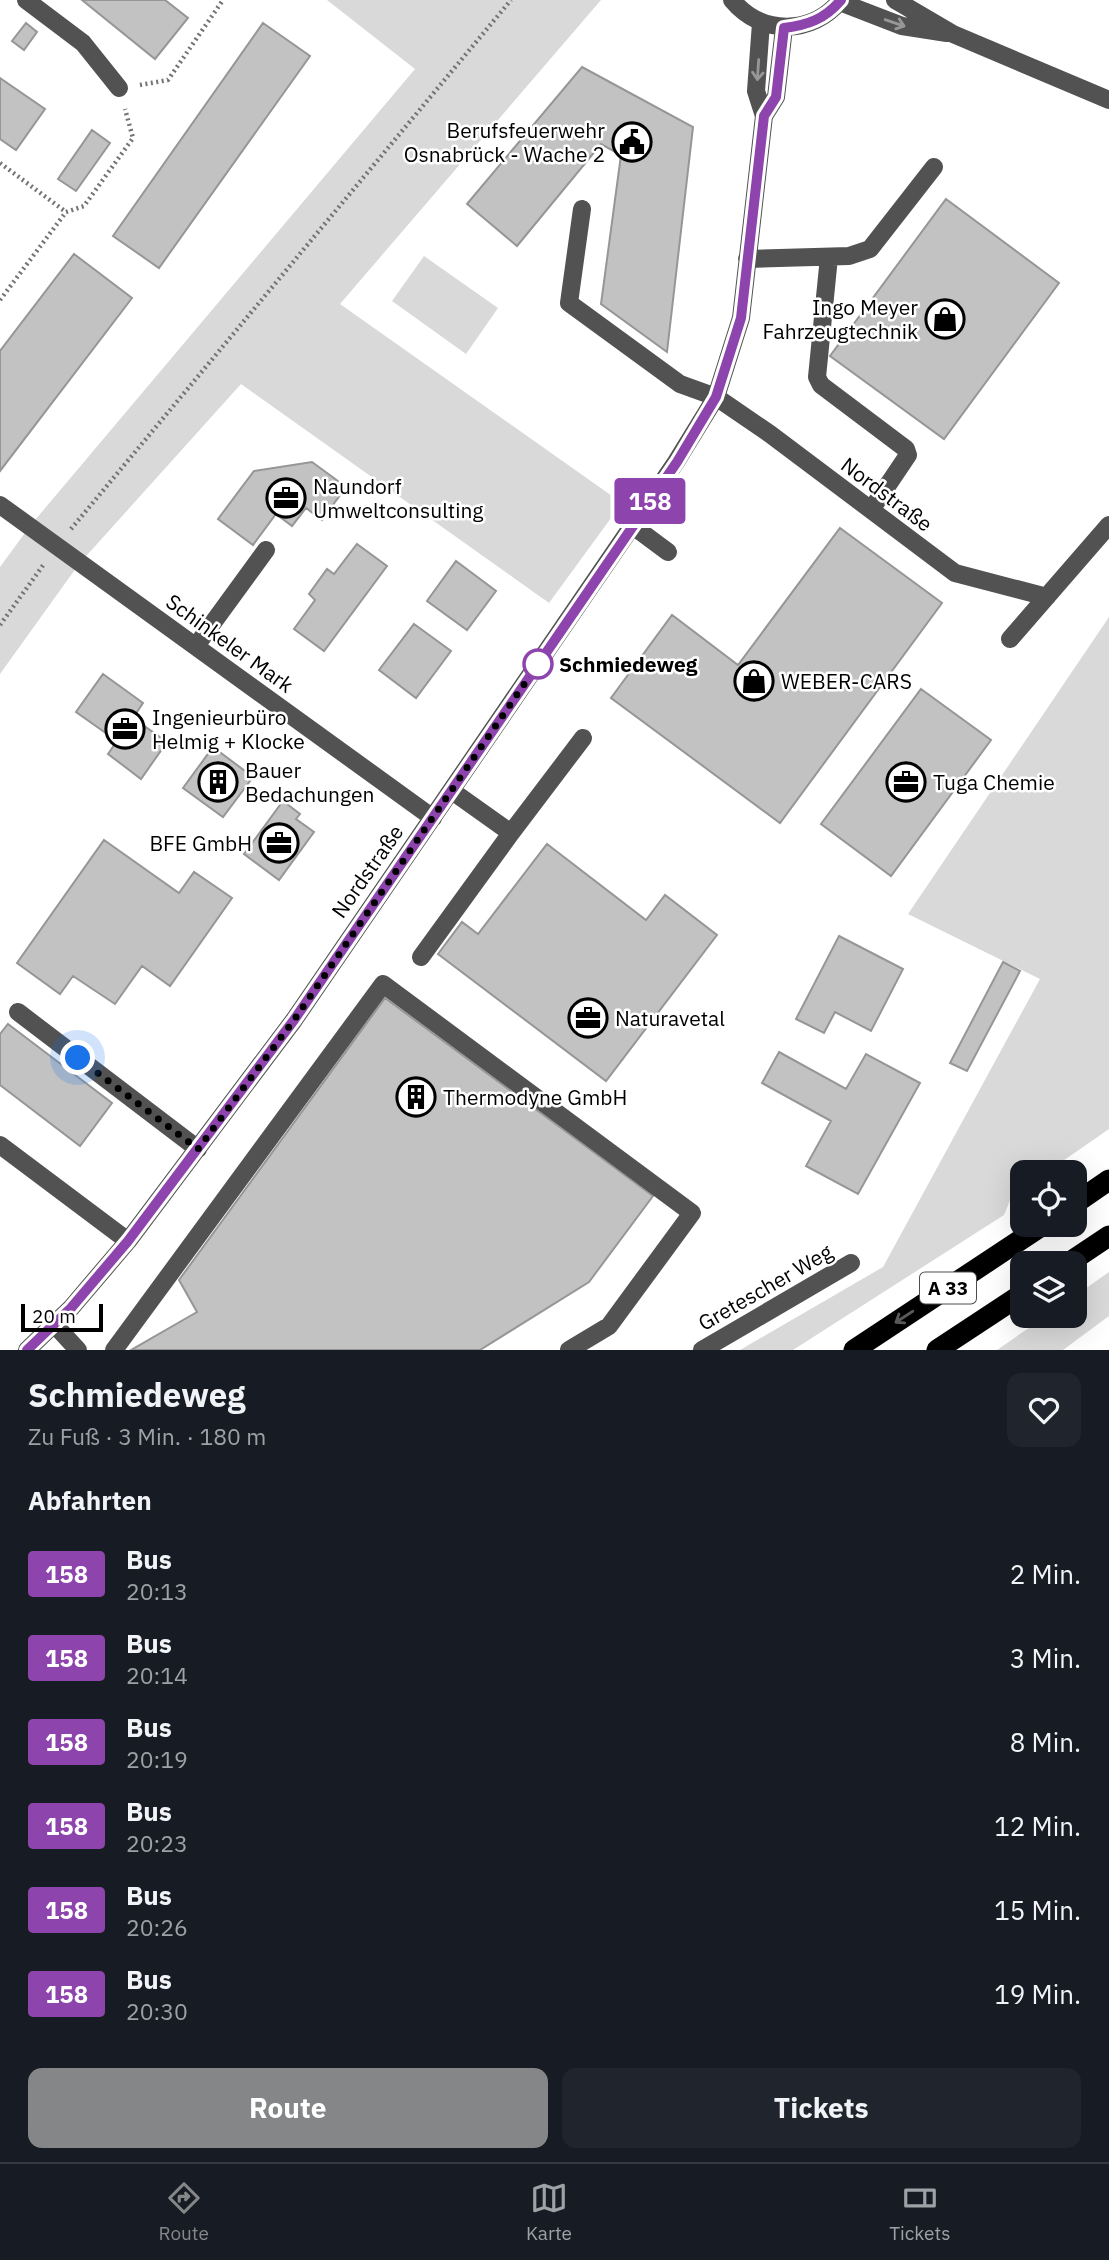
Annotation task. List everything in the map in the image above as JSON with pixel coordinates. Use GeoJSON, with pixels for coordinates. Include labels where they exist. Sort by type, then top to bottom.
{"type":"FeatureCollection","features":[{"type":"Feature","properties":{"kind":"highway"},"geometry":{"type":"LineString","coordinates":[[1087,1195],[1109,1180]]}},
{"type":"Feature","properties":{"kind":"highway"},"geometry":{"type":"LineString","coordinates":[[1086,1251],[1109,1236]]}},
{"type":"Feature","properties":{"kind":"highway","name":"A 33"},"geometry":{"type":"LineString","coordinates":[[854,1350],[1025,1237]]}},
{"type":"Feature","properties":{"kind":"highway","name":"A 33"},"geometry":{"type":"LineString","coordinates":[[937,1350],[1010,1302]]}},
{"type":"Feature","properties":{"kind":"street"},"geometry":{"type":"LineString","coordinates":[[26,0],[83,43],[119,88]]}},
{"type":"Feature","properties":{"kind":"street"},"geometry":{"type":"LineString","coordinates":[[732,0],[742,12],[761,23],[784,28],[807,25],[823,18],[841,1],[902,26],[953,34]]}},
{"type":"Feature","properties":{"kind":"street"},"geometry":{"type":"LineString","coordinates":[[895,0],[953,34],[1109,100]]}},
{"type":"Feature","properties":{"kind":"street","name":"Nordstraße"},"geometry":{"type":"LineString","coordinates":[[27,1350],[54,1324],[128,1241],[294,1020],[633,526],[716,397],[741,318],[764,116],[756,91],[761,23]]}},
{"type":"Feature","properties":{"kind":"street","name":"Nordstraße"},"geometry":{"type":"LineString","coordinates":[[764,116],[776,97],[784,28]]}},
{"type":"Feature","properties":{"kind":"street"},"geometry":{"type":"LineString","coordinates":[[747,259],[849,257],[870,248],[934,167]]}},
{"type":"Feature","properties":{"kind":"street"},"geometry":{"type":"LineString","coordinates":[[582,209],[569,303],[681,384],[716,397]]}},
{"type":"Feature","properties":{"kind":"street"},"geometry":{"type":"LineString","coordinates":[[829,257],[817,377],[828,392],[906,449],[908,455],[871,510]]}},
{"type":"Feature","properties":{"kind":"street","name":"Nordstraße"},"geometry":{"type":"LineString","coordinates":[[716,397],[955,573],[1046,597]]}},
{"type":"Feature","properties":{"kind":"street","name":"Schinkeler Mark"},"geometry":{"type":"LineString","coordinates":[[0,505],[433,818]]}},
{"type":"Feature","properties":{"kind":"street"},"geometry":{"type":"LineString","coordinates":[[1010,639],[1109,525]]}},
{"type":"Feature","properties":{"kind":"street"},"geometry":{"type":"LineString","coordinates":[[633,526],[668,552]]}},
{"type":"Feature","properties":{"kind":"street"},"geometry":{"type":"LineString","coordinates":[[196,646],[266,551]]}},
{"type":"Feature","properties":{"kind":"street"},"geometry":{"type":"LineString","coordinates":[[421,957],[510,833],[583,738]]}},
{"type":"Feature","properties":{"kind":"street"},"geometry":{"type":"LineString","coordinates":[[452,791],[510,833]]}},
{"type":"Feature","properties":{"kind":"street"},"geometry":{"type":"LineString","coordinates":[[114,1350],[383,984],[692,1213],[609,1326],[569,1350]]}},
{"type":"Feature","properties":{"kind":"street"},"geometry":{"type":"LineString","coordinates":[[18,1012],[198,1149]]}},
{"type":"Feature","properties":{"kind":"street"},"geometry":{"type":"LineString","coordinates":[[0,1145],[128,1241]]}},
{"type":"Feature","properties":{"kind":"street","name":"Gretescher Weg"},"geometry":{"type":"LineString","coordinates":[[702,1350],[851,1264]]}},
{"type":"Feature","properties":{"kind":"street"},"geometry":{"type":"LineString","coordinates":[[54,1324],[78,1350]]}},
{"type":"Feature","properties":{"kind":"path"},"geometry":{"type":"LineString","coordinates":[[0,300],[66,212],[84,206],[133,138],[119,88],[168,80],[223,0]]}},
{"type":"Feature","properties":{"kind":"path"},"geometry":{"type":"LineString","coordinates":[[0,625],[57,546],[511,0]]}},
{"type":"Feature","properties":{"kind":"path"},"geometry":{"type":"LineString","coordinates":[[0,163],[66,212]]}},
{"type":"Feature","properties":{"kind":"shaded area"},"geometry":{"type":"Polygon","coordinates":[[[327,0],[601,0],[340,304],[622,503],[549,603],[241,384],[79,564],[0,674],[0,567],[30,526],[415,69],[327,0]]]}},
{"type":"Feature","properties":{"kind":"shaded area"},"geometry":{"type":"Polygon","coordinates":[[[424,256],[498,308],[466,354],[392,301],[424,256]]]}},
{"type":"Feature","properties":{"kind":"shaded area"},"geometry":{"type":"Polygon","coordinates":[[[1109,617],[1109,1129],[1064,1160],[1010,1160],[1010,1200],[1004,1215],[793,1350],[740,1350],[883,1267],[1040,979],[908,914],[1109,617]]]}},
{"type":"Feature","properties":{"kind":"shaded area"},"geometry":{"type":"Polygon","coordinates":[[[1109,1272],[1109,1316],[1063,1350],[997,1350],[1029,1328],[1087,1328],[1087,1288],[1109,1272]]]}},
{"type":"Feature","properties":{"kind":"building"},"geometry":{"type":"Polygon","coordinates":[[[82,0],[165,0],[188,18],[155,59],[82,0]]]}},
{"type":"Feature","properties":{"kind":"building"},"geometry":{"type":"Polygon","coordinates":[[[26,23],[37,32],[24,50],[12,41],[26,23]]]}},
{"type":"Feature","properties":{"kind":"building"},"geometry":{"type":"Polygon","coordinates":[[[263,23],[310,56],[159,268],[113,236],[263,23]]]}},
{"type":"Feature","properties":{"kind":"building"},"geometry":{"type":"Polygon","coordinates":[[[582,67],[693,127],[667,352],[601,304],[621,155],[601,144],[517,246],[467,204],[582,67]]]}},
{"type":"Feature","properties":{"kind":"building"},"geometry":{"type":"Polygon","coordinates":[[[0,78],[45,109],[16,150],[0,139],[0,78]]]}},
{"type":"Feature","properties":{"kind":"building"},"geometry":{"type":"Polygon","coordinates":[[[92,130],[110,143],[76,191],[58,179],[92,130]]]}},
{"type":"Feature","properties":{"kind":"building","name":"Ingo Meyer Fahrzeugtechnik"},"geometry":{"type":"Polygon","coordinates":[[[946,199],[1059,283],[944,439],[830,356],[946,199]]]}},
{"type":"Feature","properties":{"kind":"building"},"geometry":{"type":"Polygon","coordinates":[[[74,254],[132,298],[0,471],[0,351],[74,254]]]}},
{"type":"Feature","properties":{"kind":"building","name":"Naundorf Umweltconsulting"},"geometry":{"type":"Polygon","coordinates":[[[312,462],[346,487],[322,520],[306,508],[292,526],[276,514],[253,545],[218,519],[254,471],[312,462]]]}},
{"type":"Feature","properties":{"kind":"building","name":"WEBER-CARS"},"geometry":{"type":"Polygon","coordinates":[[[840,528],[942,603],[780,823],[611,698],[672,615],[738,665],[840,528]]]}},
{"type":"Feature","properties":{"kind":"building"},"geometry":{"type":"Polygon","coordinates":[[[357,544],[387,566],[324,651],[294,629],[315,600],[309,594],[327,569],[334,574],[357,544]]]}},
{"type":"Feature","properties":{"kind":"building"},"geometry":{"type":"Polygon","coordinates":[[[456,561],[496,591],[467,630],[427,601],[456,561]]]}},
{"type":"Feature","properties":{"kind":"building"},"geometry":{"type":"Polygon","coordinates":[[[414,624],[451,651],[416,698],[379,670],[414,624]]]}},
{"type":"Feature","properties":{"kind":"building","name":"Ingenieurbüro Helmig + Klocke"},"geometry":{"type":"Polygon","coordinates":[[[103,674],[143,703],[133,718],[167,742],[141,779],[108,754],[117,741],[76,712],[103,674]]]}},
{"type":"Feature","properties":{"kind":"building","name":"Tuga Chemie"},"geometry":{"type":"Polygon","coordinates":[[[921,689],[991,740],[891,876],[821,824],[921,689]]]}},
{"type":"Feature","properties":{"kind":"building","name":"Bauer Bedachungen"},"geometry":{"type":"Polygon","coordinates":[[[213,747],[253,777],[223,817],[183,788],[213,747]]]}},
{"type":"Feature","properties":{"kind":"building","name":"BFE GmbH"},"geometry":{"type":"Polygon","coordinates":[[[283,801],[300,814],[296,819],[314,832],[279,880],[244,854],[283,801]]]}},
{"type":"Feature","properties":{"kind":"building"},"geometry":{"type":"Polygon","coordinates":[[[104,840],[179,893],[194,872],[232,898],[170,986],[142,966],[115,1004],[73,976],[60,994],[17,963],[104,840]]]}},
{"type":"Feature","properties":{"kind":"building","name":"Naturavetal"},"geometry":{"type":"Polygon","coordinates":[[[547,844],[646,920],[665,895],[717,935],[606,1081],[438,954],[462,922],[478,934],[547,844]]]}},
{"type":"Feature","properties":{"kind":"building"},"geometry":{"type":"Polygon","coordinates":[[[839,936],[903,969],[871,1031],[835,1012],[824,1033],[796,1019],[839,936]]]}},
{"type":"Feature","properties":{"kind":"building"},"geometry":{"type":"Polygon","coordinates":[[[1003,962],[1020,971],[967,1071],[950,1063],[1003,962]]]}},
{"type":"Feature","properties":{"kind":"building","name":"Thermodyne GmbH"},"geometry":{"type":"Polygon","coordinates":[[[385,998],[653,1196],[589,1282],[480,1350],[131,1350],[197,1312],[179,1280],[385,998]]]}},
{"type":"Feature","properties":{"kind":"building"},"geometry":{"type":"Polygon","coordinates":[[[8,1024],[112,1103],[80,1146],[0,1085],[0,1034],[8,1024]]]}},
{"type":"Feature","properties":{"kind":"building"},"geometry":{"type":"Polygon","coordinates":[[[779,1052],[846,1089],[866,1054],[920,1083],[858,1194],[806,1166],[831,1121],[762,1083],[779,1052]]]}},
{"type":"Feature","properties":{"kind":"bus line","name":"158"},"geometry":{"type":"LineString","coordinates":[[27,1350],[71,1308],[128,1241],[294,1020],[358,922],[509,709],[677,462],[716,397],[741,318],[764,116],[776,97],[784,28],[807,25],[823,18],[841,0]]}},
{"type":"Feature","properties":{"kind":"place","name":"Berufsfeuerwehr Osnabrück - Wache 2"},"geometry":{"type":"Point","coordinates":[632,142]}},
{"type":"Feature","properties":{"kind":"place","name":"Ingo Meyer Fahrzeugtechnik"},"geometry":{"type":"Point","coordinates":[945,319]}},
{"type":"Feature","properties":{"kind":"place","name":"Naundorf Umweltconsulting"},"geometry":{"type":"Point","coordinates":[286,498]}},
{"type":"Feature","properties":{"kind":"place","name":"Schmiedeweg"},"geometry":{"type":"Point","coordinates":[538,664]}},
{"type":"Feature","properties":{"kind":"place","name":"WEBER-CARS"},"geometry":{"type":"Point","coordinates":[754,681]}},
{"type":"Feature","properties":{"kind":"place","name":"Ingenieurbüro Helmig + Klocke"},"geometry":{"type":"Point","coordinates":[125,729]}},
{"type":"Feature","properties":{"kind":"place","name":"Bauer Bedachungen"},"geometry":{"type":"Point","coordinates":[218,782]}},
{"type":"Feature","properties":{"kind":"place","name":"Tuga Chemie"},"geometry":{"type":"Point","coordinates":[906,782]}},
{"type":"Feature","properties":{"kind":"place","name":"BFE GmbH"},"geometry":{"type":"Point","coordinates":[279,843]}},
{"type":"Feature","properties":{"kind":"place","name":"Naturavetal"},"geometry":{"type":"Point","coordinates":[588,1018]}},
{"type":"Feature","properties":{"kind":"place","name":"Thermodyne GmbH"},"geometry":{"type":"Point","coordinates":[416,1097]}},
{"type":"Feature","properties":{"kind":"route"},"geometry":{"type":"LineString","coordinates":[[78,1058],[198,1149],[294,1020],[358,922],[538,664]]}}]}
